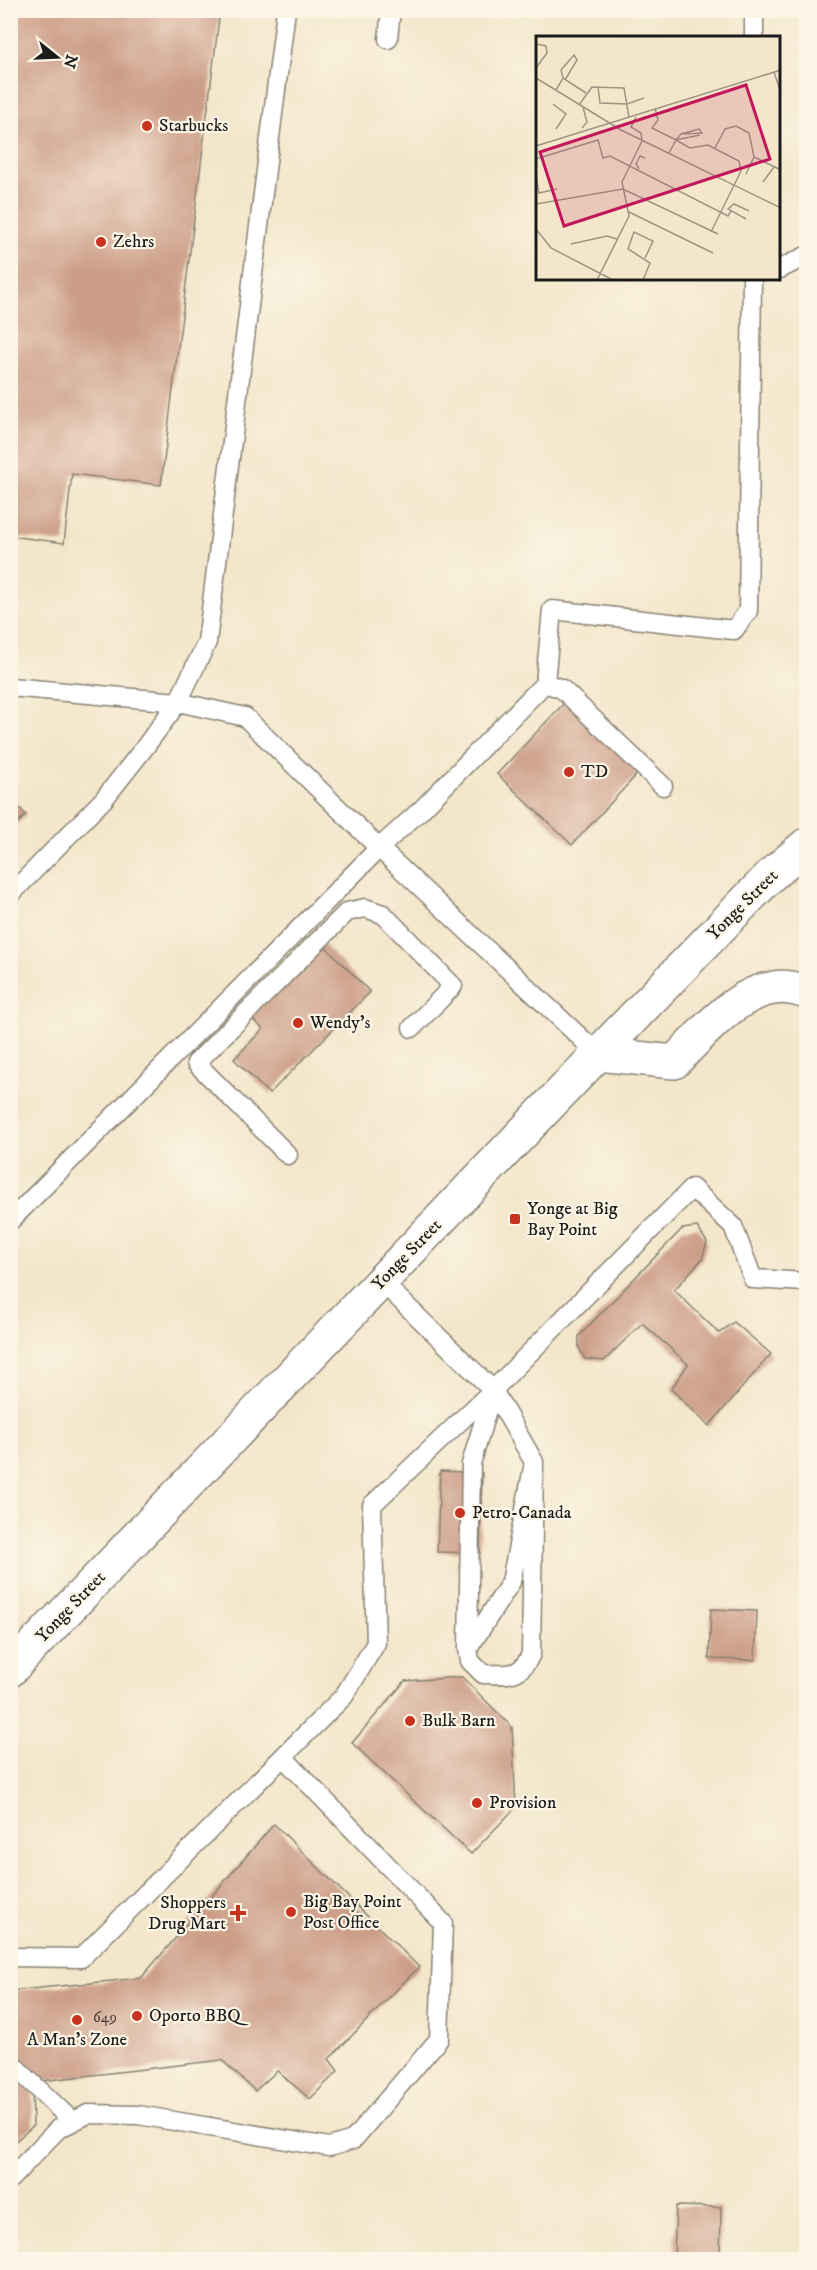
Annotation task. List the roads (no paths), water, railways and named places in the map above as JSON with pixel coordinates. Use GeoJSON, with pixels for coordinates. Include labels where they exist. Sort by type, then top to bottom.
{"type":"FeatureCollection","features":[{"type":"Feature","properties":{"kind":"main road","name":"Yonge Street"},"geometry":{"type":"LineString","coordinates":[[10,1670],[598,1054],[770,876],[807,845]]}},
{"type":"Feature","properties":{"kind":"main road"},"geometry":{"type":"LineString","coordinates":[[598,1054],[674,1062],[724,1013],[740,1001],[774,988],[793,988],[807,992]]}},
{"type":"Feature","properties":{"kind":"lane"},"geometry":{"type":"LineString","coordinates":[[10,896],[104,799],[178,702],[207,642],[286,10]]}},
{"type":"Feature","properties":{"kind":"lane"},"geometry":{"type":"LineString","coordinates":[[388,39],[391,10]]}},
{"type":"Feature","properties":{"kind":"lane"},"geometry":{"type":"LineString","coordinates":[[754,10],[754,36]]}},
{"type":"Feature","properties":{"kind":"lane"},"geometry":{"type":"LineString","coordinates":[[781,269],[807,256]]}},
{"type":"Feature","properties":{"kind":"lane"},"geometry":{"type":"LineString","coordinates":[[10,1221],[545,683],[552,610],[734,630],[748,611],[752,280]]}},
{"type":"Feature","properties":{"kind":"lane"},"geometry":{"type":"LineString","coordinates":[[545,683],[562,689],[663,786]]}},
{"type":"Feature","properties":{"kind":"lane"},"geometry":{"type":"LineString","coordinates":[[10,687],[178,702],[245,717],[379,848],[598,1054]]}},
{"type":"Feature","properties":{"kind":"lane"},"geometry":{"type":"LineString","coordinates":[[288,1155],[196,1063],[347,912],[365,908],[383,914],[453,986],[412,1028]]}},
{"type":"Feature","properties":{"kind":"lane"},"geometry":{"type":"LineString","coordinates":[[10,1957],[81,1958],[344,1696],[376,1643],[372,1505],[493,1390],[692,1188],[734,1226],[753,1279],[807,1282]]}},
{"type":"Feature","properties":{"kind":"lane"},"geometry":{"type":"LineString","coordinates":[[382,1281],[493,1390],[534,1462],[531,1654],[526,1665],[515,1674],[483,1674],[470,1661],[468,1649],[471,1464],[493,1390]]}},
{"type":"Feature","properties":{"kind":"lane"},"geometry":{"type":"LineString","coordinates":[[468,1649],[511,1582],[534,1462]]}},
{"type":"Feature","properties":{"kind":"lane"},"geometry":{"type":"LineString","coordinates":[[10,2179],[58,2129],[88,2114],[138,2115],[329,2147],[353,2140],[439,2039],[443,1923],[284,1758]]}},
{"type":"Feature","properties":{"kind":"lane"},"geometry":{"type":"LineString","coordinates":[[10,2062],[72,2121]]}},
{"type":"Feature","properties":{"kind":"place","name":"Starbucks"},"geometry":{"type":"Point","coordinates":[147,126]}},
{"type":"Feature","properties":{"kind":"place","name":"Zehrs"},"geometry":{"type":"Point","coordinates":[101,242]}},
{"type":"Feature","properties":{"kind":"place","name":"TD"},"geometry":{"type":"Point","coordinates":[569,772]}},
{"type":"Feature","properties":{"kind":"place","name":"Wendy's"},"geometry":{"type":"Point","coordinates":[298,1023]}},
{"type":"Feature","properties":{"kind":"place","name":"Yonge at Big Bay Point"},"geometry":{"type":"Point","coordinates":[515,1219]}},
{"type":"Feature","properties":{"kind":"place","name":"Petro-Canada"},"geometry":{"type":"Point","coordinates":[460,1513]}},
{"type":"Feature","properties":{"kind":"place","name":"Bulk Barn"},"geometry":{"type":"Point","coordinates":[410,1721]}},
{"type":"Feature","properties":{"kind":"place","name":"Provision"},"geometry":{"type":"Point","coordinates":[477,1803]}},
{"type":"Feature","properties":{"kind":"place","name":"Big Bay Point Post Office"},"geometry":{"type":"Point","coordinates":[291,1912]}},
{"type":"Feature","properties":{"kind":"place","name":"Shoppers Drug Mart"},"geometry":{"type":"Point","coordinates":[238,1913]}},
{"type":"Feature","properties":{"kind":"place","name":"Oporto BBQ"},"geometry":{"type":"Point","coordinates":[137,2016]}},
{"type":"Feature","properties":{"kind":"place","name":"A Man's Zone"},"geometry":{"type":"Point","coordinates":[77,2020]}}]}
